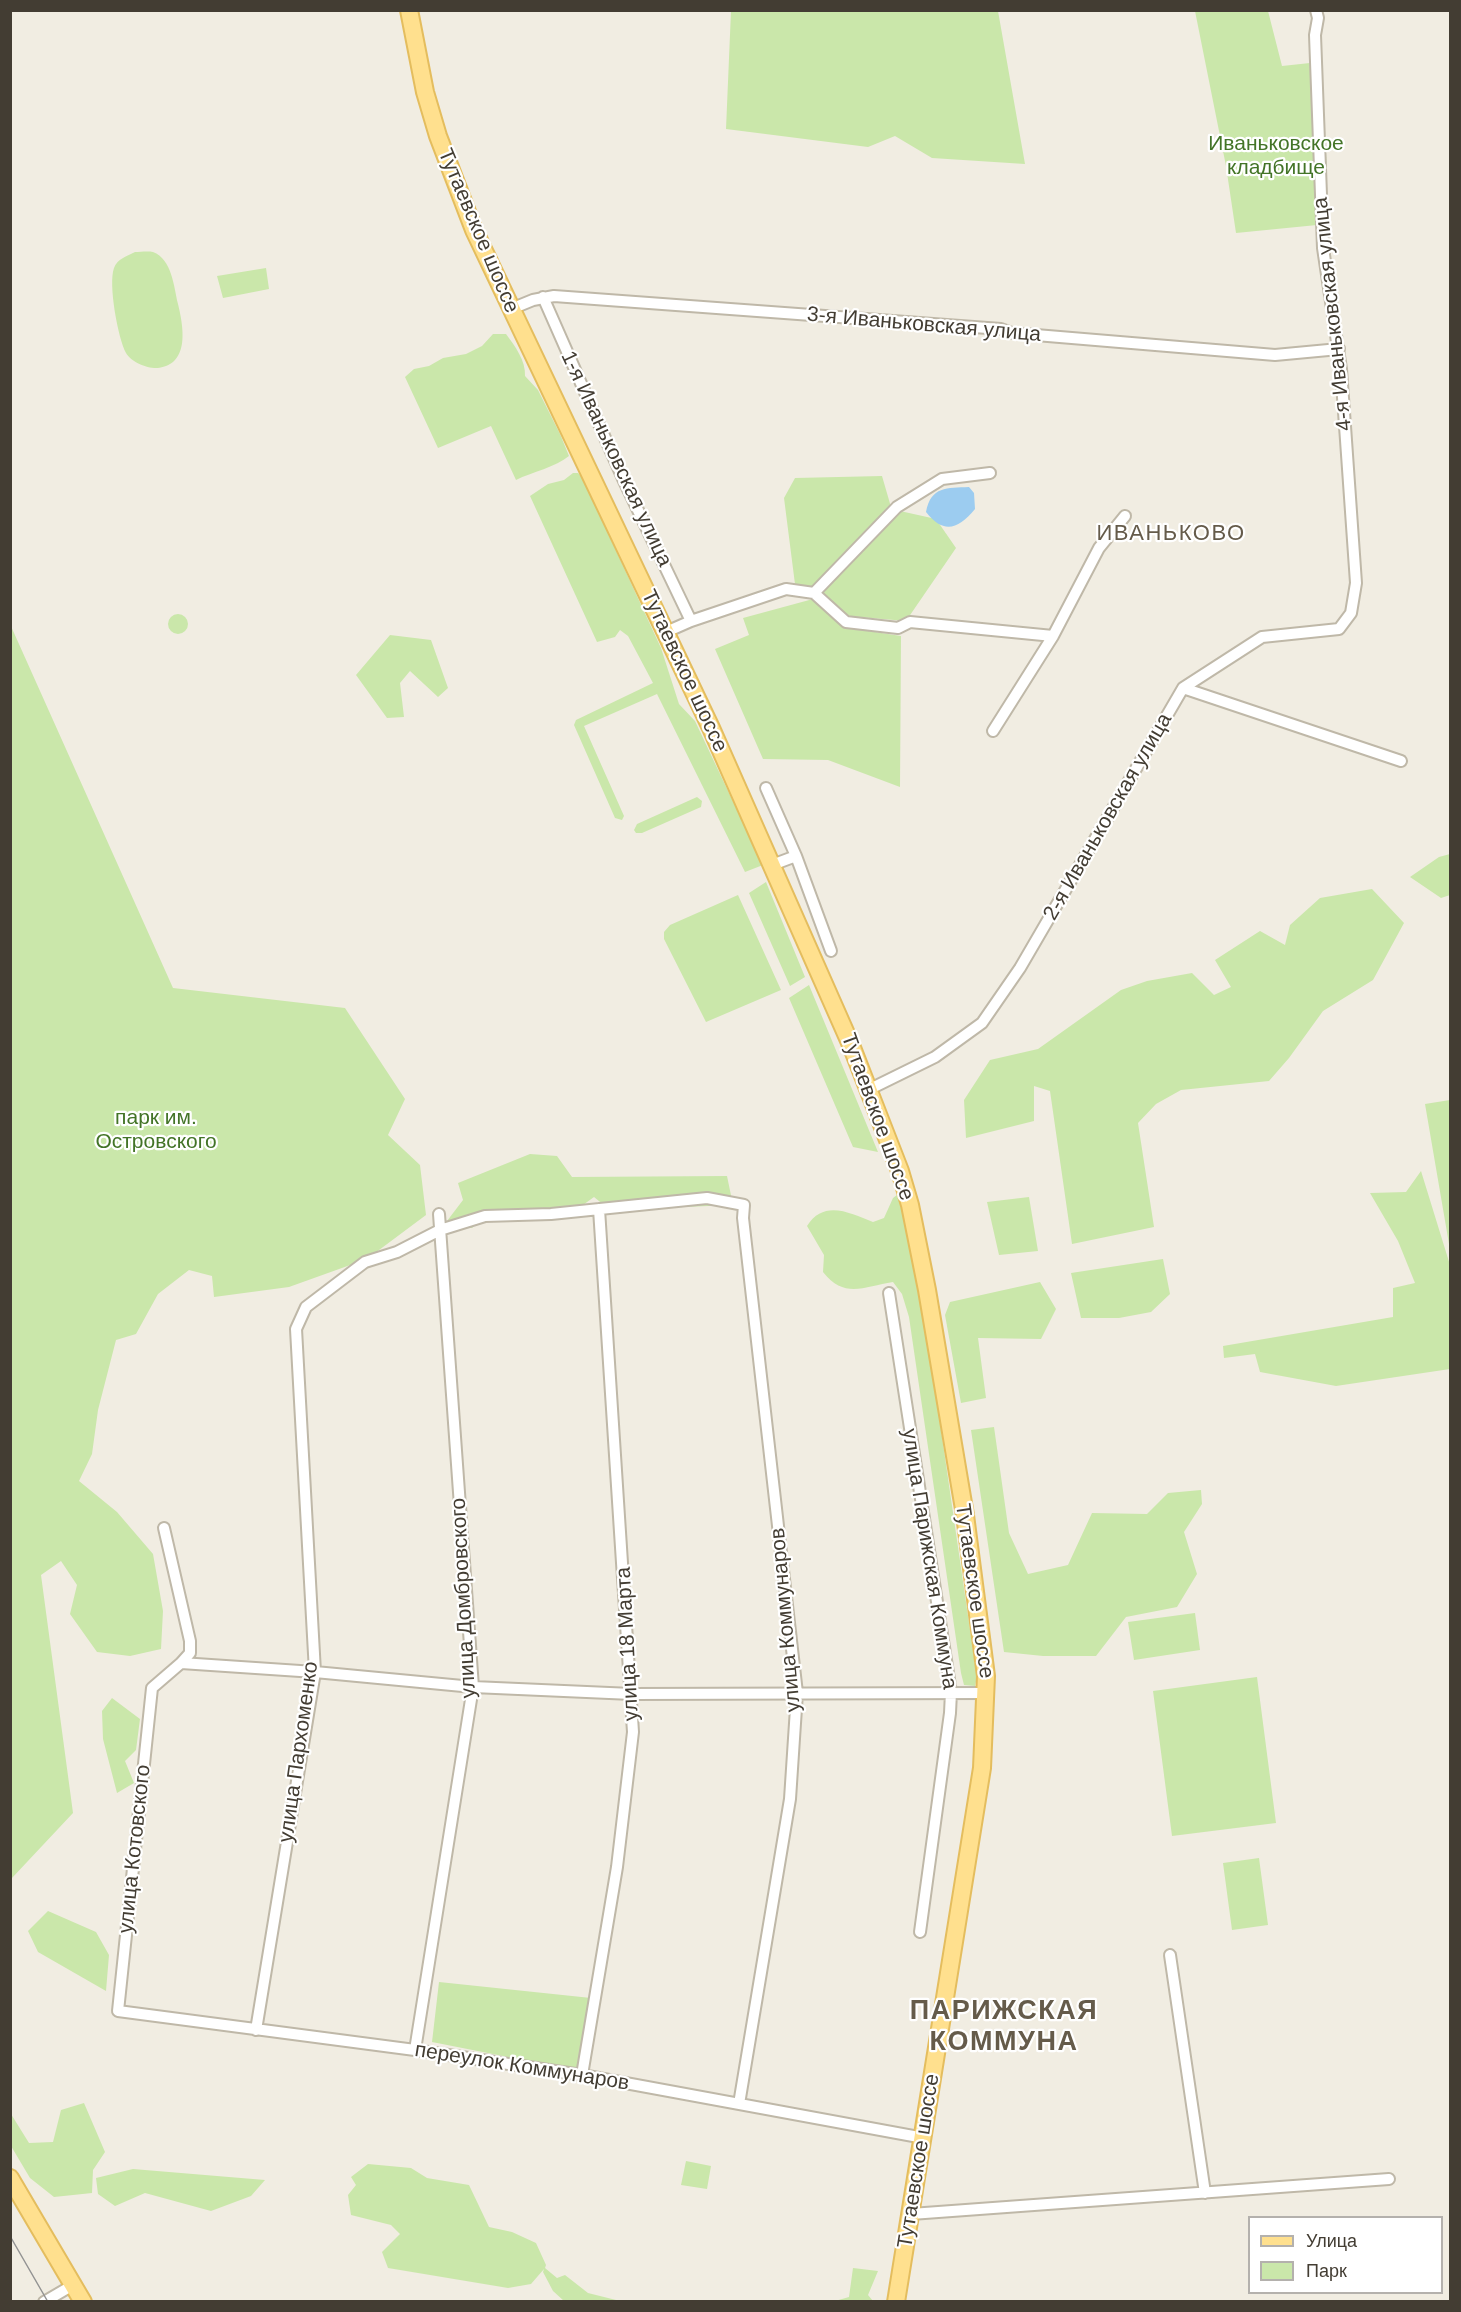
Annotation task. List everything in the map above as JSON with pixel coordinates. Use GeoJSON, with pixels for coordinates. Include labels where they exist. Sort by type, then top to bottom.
{"type":"FeatureCollection","features":[{"type":"Feature","properties":{"kind":"main road","name":"Тутаевское шоссе"},"geometry":{"type":"LineString","coordinates":[[409,10],[425,92],[438,136],[474,230],[666,632],[772,866],[870,1089],[910,1205],[927,1290],[965,1515],[987,1693],[982,1768],[897,2301]]}},
{"type":"Feature","properties":{"kind":"main road"},"geometry":{"type":"LineString","coordinates":[[10,2178],[83,2301]]}},
{"type":"Feature","properties":{"kind":"street","name":"4-я Иваньковская улица"},"geometry":{"type":"LineString","coordinates":[[1316,10],[1323,248],[1339,349],[1356,583]]}},
{"type":"Feature","properties":{"kind":"street","name":"3-я Иваньковская улица"},"geometry":{"type":"LineString","coordinates":[[511,309],[543,297],[1001,329],[1012,333],[1275,355],[1339,349]]}},
{"type":"Feature","properties":{"kind":"street","name":"1-я Иваньковская улица"},"geometry":{"type":"LineString","coordinates":[[543,297],[624,481],[691,621]]}},
{"type":"Feature","properties":{"kind":"street"},"geometry":{"type":"LineString","coordinates":[[813,593],[897,507],[942,478],[990,473]]}},
{"type":"Feature","properties":{"kind":"street"},"geometry":{"type":"LineString","coordinates":[[993,731],[1053,636],[1099,548],[1125,516]]}},
{"type":"Feature","properties":{"kind":"street","name":"2-я Иваньковская улица"},"geometry":{"type":"LineString","coordinates":[[870,1089],[935,1058],[982,1023],[1020,968],[1183,688],[1262,637],[1339,629],[1351,613],[1356,583]]}},
{"type":"Feature","properties":{"kind":"street"},"geometry":{"type":"LineString","coordinates":[[666,632],[691,621],[786,589],[813,593],[846,622],[898,628],[910,622],[1053,636]]}},
{"type":"Feature","properties":{"kind":"street"},"geometry":{"type":"LineString","coordinates":[[1183,688],[1401,761]]}},
{"type":"Feature","properties":{"kind":"street"},"geometry":{"type":"LineString","coordinates":[[766,788],[796,856],[831,951]]}},
{"type":"Feature","properties":{"kind":"street"},"geometry":{"type":"LineString","coordinates":[[772,866],[796,856]]}},
{"type":"Feature","properties":{"kind":"street","name":"улица Коммунаров"},"geometry":{"type":"LineString","coordinates":[[599,1209],[707,1198],[744,1205],[743,1218],[797,1693],[790,1799],[739,2104]]}},
{"type":"Feature","properties":{"kind":"street"},"geometry":{"type":"LineString","coordinates":[[440,1230],[485,1216],[551,1214],[599,1209]]}},
{"type":"Feature","properties":{"kind":"street","name":"улица 18 Марта"},"geometry":{"type":"LineString","coordinates":[[582,2076],[617,1868],[633,1732],[599,1209]]}},
{"type":"Feature","properties":{"kind":"street","name":"улица Домбровского"},"geometry":{"type":"LineString","coordinates":[[416,2050],[473,1687],[439,1214]]}},
{"type":"Feature","properties":{"kind":"street","name":"улица Пархоменко"},"geometry":{"type":"LineString","coordinates":[[256,2030],[315,1672],[296,1329],[306,1307],[365,1262],[397,1252],[440,1230]]}},
{"type":"Feature","properties":{"kind":"street","name":"улица Парижская Коммуна"},"geometry":{"type":"LineString","coordinates":[[889,1293],[951,1692],[920,1932]]}},
{"type":"Feature","properties":{"kind":"street"},"geometry":{"type":"LineString","coordinates":[[164,1528],[190,1641],[190,1653],[182,1663]]}},
{"type":"Feature","properties":{"kind":"street"},"geometry":{"type":"LineString","coordinates":[[182,1663],[315,1672],[473,1687],[632,1694],[987,1693]]}},
{"type":"Feature","properties":{"kind":"street","name":"улица Котовского"},"geometry":{"type":"LineString","coordinates":[[118,2011],[152,1688],[182,1663]]}},
{"type":"Feature","properties":{"kind":"street"},"geometry":{"type":"LineString","coordinates":[[1170,1955],[1205,2193]]}},
{"type":"Feature","properties":{"kind":"street","name":"переулок Коммунаров"},"geometry":{"type":"LineString","coordinates":[[118,2011],[416,2050],[582,2076],[924,2138]]}},
{"type":"Feature","properties":{"kind":"street"},"geometry":{"type":"LineString","coordinates":[[911,2214],[1389,2179]]}},
{"type":"Feature","properties":{"kind":"street"},"geometry":{"type":"LineString","coordinates":[[44,2301],[73,2285]]}},
{"type":"Feature","properties":{"kind":"green space"},"geometry":{"type":"Polygon","coordinates":[[[731,11],[998,11],[1025,164],[932,158],[895,136],[868,147],[726,129],[731,11]]]}},
{"type":"Feature","properties":{"kind":"green space","name":"Иваньковское кладбище"},"geometry":{"type":"Polygon","coordinates":[[[1195,11],[1268,11],[1282,66],[1310,63],[1312,116],[1324,114],[1327,172],[1319,183],[1317,225],[1236,233],[1226,166],[1195,11]]]}},
{"type":"Feature","properties":{"kind":"green space"},"geometry":{"type":"Polygon","coordinates":[[[135,252],[153,252],[164,261],[171,274],[180,313],[183,332],[180,352],[169,365],[158,368],[140,364],[128,356],[117,324],[112,286],[114,268],[120,260],[135,252]]]}},
{"type":"Feature","properties":{"kind":"green space"},"geometry":{"type":"Polygon","coordinates":[[[266,268],[269,289],[223,298],[217,276],[266,268]]]}},
{"type":"Feature","properties":{"kind":"green space"},"geometry":{"type":"Polygon","coordinates":[[[493,334],[506,334],[516,349],[524,365],[525,376],[538,390],[569,456],[516,480],[491,426],[438,448],[405,377],[414,369],[429,366],[443,358],[466,354],[482,346],[493,334]]]}},
{"type":"Feature","properties":{"kind":"green space"},"geometry":{"type":"Polygon","coordinates":[[[573,473],[578,473],[582,477],[661,648],[679,704],[695,721],[763,865],[745,872],[657,694],[584,726],[624,816],[622,820],[615,818],[574,725],[576,720],[653,683],[628,636],[620,630],[615,637],[597,642],[530,496],[548,484],[564,480],[573,473]]]}},
{"type":"Feature","properties":{"kind":"green space"},"geometry":{"type":"Polygon","coordinates":[[[882,476],[891,507],[812,588],[796,592],[784,498],[795,478],[882,476]]]}},
{"type":"Feature","properties":{"kind":"green space"},"geometry":{"type":"Polygon","coordinates":[[[900,511],[936,519],[956,548],[906,621],[847,616],[820,593],[900,511]]]}},
{"type":"Feature","properties":{"kind":"green space"},"geometry":{"type":"Polygon","coordinates":[[[813,599],[843,627],[901,636],[900,787],[828,760],[763,759],[715,649],[749,635],[743,618],[813,599]]]}},
{"type":"Feature","properties":{"kind":"green space"},"geometry":{"type":"Polygon","coordinates":[[[174,614],[182,614],[188,620],[188,628],[182,634],[174,634],[168,628],[168,620],[174,614]]]}},
{"type":"Feature","properties":{"kind":"green space","name":"парк им. Островского"},"geometry":{"type":"Polygon","coordinates":[[[10,624],[173,988],[345,1008],[405,1099],[388,1135],[420,1165],[426,1215],[367,1259],[289,1287],[214,1297],[212,1276],[189,1270],[158,1294],[136,1334],[116,1340],[98,1410],[92,1454],[79,1481],[117,1512],[153,1554],[163,1611],[161,1649],[130,1656],[97,1652],[70,1614],[77,1585],[61,1561],[41,1575],[73,1813],[12,1878],[10,1863],[10,624]]]}},
{"type":"Feature","properties":{"kind":"green space"},"geometry":{"type":"Polygon","coordinates":[[[390,635],[431,640],[448,688],[438,697],[410,671],[400,683],[404,717],[387,718],[356,675],[390,635]]]}},
{"type":"Feature","properties":{"kind":"green space"},"geometry":{"type":"Polygon","coordinates":[[[697,797],[702,801],[701,807],[642,833],[636,833],[634,830],[637,824],[697,797]]]}},
{"type":"Feature","properties":{"kind":"green space"},"geometry":{"type":"Polygon","coordinates":[[[1450,854],[1450,895],[1441,898],[1410,877],[1439,857],[1450,854]]]}},
{"type":"Feature","properties":{"kind":"green space"},"geometry":{"type":"Polygon","coordinates":[[[766,882],[805,977],[790,986],[749,893],[766,882]]]}},
{"type":"Feature","properties":{"kind":"green space"},"geometry":{"type":"Polygon","coordinates":[[[1372,889],[1404,923],[1373,980],[1323,1011],[1269,1081],[1181,1090],[1156,1104],[1138,1123],[1154,1227],[1072,1244],[1050,1091],[1034,1086],[1034,1121],[966,1138],[964,1100],[990,1060],[1038,1049],[1121,990],[1147,981],[1192,973],[1214,995],[1231,987],[1215,960],[1260,931],[1285,945],[1290,925],[1320,898],[1372,889]]]}},
{"type":"Feature","properties":{"kind":"green space"},"geometry":{"type":"Polygon","coordinates":[[[738,895],[781,990],[706,1022],[664,939],[664,932],[670,925],[738,895]]]}},
{"type":"Feature","properties":{"kind":"green space"},"geometry":{"type":"Polygon","coordinates":[[[809,985],[878,1152],[853,1147],[789,998],[809,985]]]}},
{"type":"Feature","properties":{"kind":"green space"},"geometry":{"type":"Polygon","coordinates":[[[1450,1100],[1450,1243],[1449,1244],[1425,1104],[1450,1100]]]}},
{"type":"Feature","properties":{"kind":"green space"},"geometry":{"type":"Polygon","coordinates":[[[530,1154],[557,1156],[572,1177],[727,1176],[733,1205],[610,1210],[594,1197],[576,1210],[485,1216],[472,1228],[456,1228],[447,1221],[463,1200],[458,1183],[530,1154]]]}},
{"type":"Feature","properties":{"kind":"green space"},"geometry":{"type":"Polygon","coordinates":[[[1421,1171],[1450,1265],[1450,1369],[1336,1386],[1260,1372],[1255,1354],[1224,1358],[1223,1346],[1393,1317],[1393,1288],[1415,1283],[1398,1241],[1370,1193],[1406,1192],[1421,1171]]]}},
{"type":"Feature","properties":{"kind":"green space"},"geometry":{"type":"Polygon","coordinates":[[[897,1195],[905,1208],[921,1292],[977,1678],[975,1686],[964,1685],[961,1673],[909,1317],[902,1294],[893,1282],[847,1289],[831,1281],[823,1272],[824,1255],[807,1226],[814,1218],[829,1210],[846,1212],[873,1222],[884,1218],[893,1198],[897,1195]]]}},
{"type":"Feature","properties":{"kind":"green space"},"geometry":{"type":"Polygon","coordinates":[[[1029,1197],[1038,1251],[999,1255],[987,1202],[1029,1197]]]}},
{"type":"Feature","properties":{"kind":"green space"},"geometry":{"type":"Polygon","coordinates":[[[1163,1259],[1170,1294],[1151,1312],[1119,1318],[1081,1318],[1071,1273],[1163,1259]]]}},
{"type":"Feature","properties":{"kind":"green space"},"geometry":{"type":"Polygon","coordinates":[[[1040,1282],[1056,1309],[1041,1339],[978,1338],[986,1398],[961,1403],[945,1315],[950,1302],[1040,1282]]]}},
{"type":"Feature","properties":{"kind":"green space"},"geometry":{"type":"Polygon","coordinates":[[[994,1427],[1009,1533],[1028,1574],[1068,1565],[1092,1513],[1147,1514],[1168,1493],[1201,1490],[1202,1504],[1184,1532],[1197,1574],[1177,1607],[1126,1617],[1096,1656],[1043,1656],[1004,1652],[971,1430],[994,1427]]]}},
{"type":"Feature","properties":{"kind":"green space"},"geometry":{"type":"Polygon","coordinates":[[[1195,1613],[1200,1650],[1134,1660],[1128,1622],[1195,1613]]]}},
{"type":"Feature","properties":{"kind":"green space"},"geometry":{"type":"Polygon","coordinates":[[[1257,1677],[1276,1823],[1172,1836],[1153,1691],[1257,1677]]]}},
{"type":"Feature","properties":{"kind":"green space"},"geometry":{"type":"Polygon","coordinates":[[[112,1698],[140,1719],[136,1750],[125,1761],[134,1783],[117,1793],[103,1739],[102,1711],[112,1698]]]}},
{"type":"Feature","properties":{"kind":"green space"},"geometry":{"type":"Polygon","coordinates":[[[1259,1858],[1268,1925],[1232,1930],[1223,1863],[1259,1858]]]}},
{"type":"Feature","properties":{"kind":"green space"},"geometry":{"type":"Polygon","coordinates":[[[48,1911],[96,1932],[109,1955],[106,1991],[38,1952],[28,1931],[48,1911]]]}},
{"type":"Feature","properties":{"kind":"green space"},"geometry":{"type":"Polygon","coordinates":[[[439,1982],[591,1998],[579,2071],[432,2042],[439,1982]]]}},
{"type":"Feature","properties":{"kind":"green space"},"geometry":{"type":"Polygon","coordinates":[[[84,2103],[105,2152],[93,2170],[92,2193],[54,2197],[30,2178],[11,2146],[11,2114],[29,2143],[53,2142],[61,2110],[84,2103]]]}},
{"type":"Feature","properties":{"kind":"green space"},"geometry":{"type":"Polygon","coordinates":[[[686,2161],[711,2166],[707,2189],[681,2185],[686,2161]]]}},
{"type":"Feature","properties":{"kind":"green space"},"geometry":{"type":"Polygon","coordinates":[[[368,2164],[411,2168],[427,2178],[469,2185],[489,2227],[512,2232],[536,2243],[546,2265],[545,2268],[557,2278],[565,2275],[588,2293],[620,2301],[564,2301],[553,2291],[543,2272],[544,2269],[531,2284],[508,2288],[388,2268],[382,2252],[400,2234],[391,2225],[351,2215],[348,2195],[356,2185],[351,2177],[368,2164]]]}},
{"type":"Feature","properties":{"kind":"green space"},"geometry":{"type":"Polygon","coordinates":[[[133,2169],[265,2180],[251,2196],[211,2211],[145,2193],[115,2206],[98,2194],[96,2178],[133,2169]]]}},
{"type":"Feature","properties":{"kind":"green space"},"geometry":{"type":"Polygon","coordinates":[[[853,2268],[878,2271],[868,2295],[873,2301],[835,2301],[849,2297],[853,2268]]]}},
{"type":"Feature","properties":{"kind":"water"},"geometry":{"type":"Polygon","coordinates":[[[969,487],[974,493],[975,509],[957,525],[950,527],[938,524],[926,512],[932,497],[941,490],[969,487]]]}},
{"type":"Feature","properties":{"kind":"tram line"},"geometry":{"type":"LineString","coordinates":[[10,2236],[48,2302]]}},
{"type":"Feature","properties":{"kind":"district","name":"ИВАНЬКОВО"},"geometry":{"type":"Point","coordinates":[1171,534]}},
{"type":"Feature","properties":{"kind":"district","name":"ПАРИЖСКАЯ КОММУНА"},"geometry":{"type":"Point","coordinates":[1004,2028]}}]}
